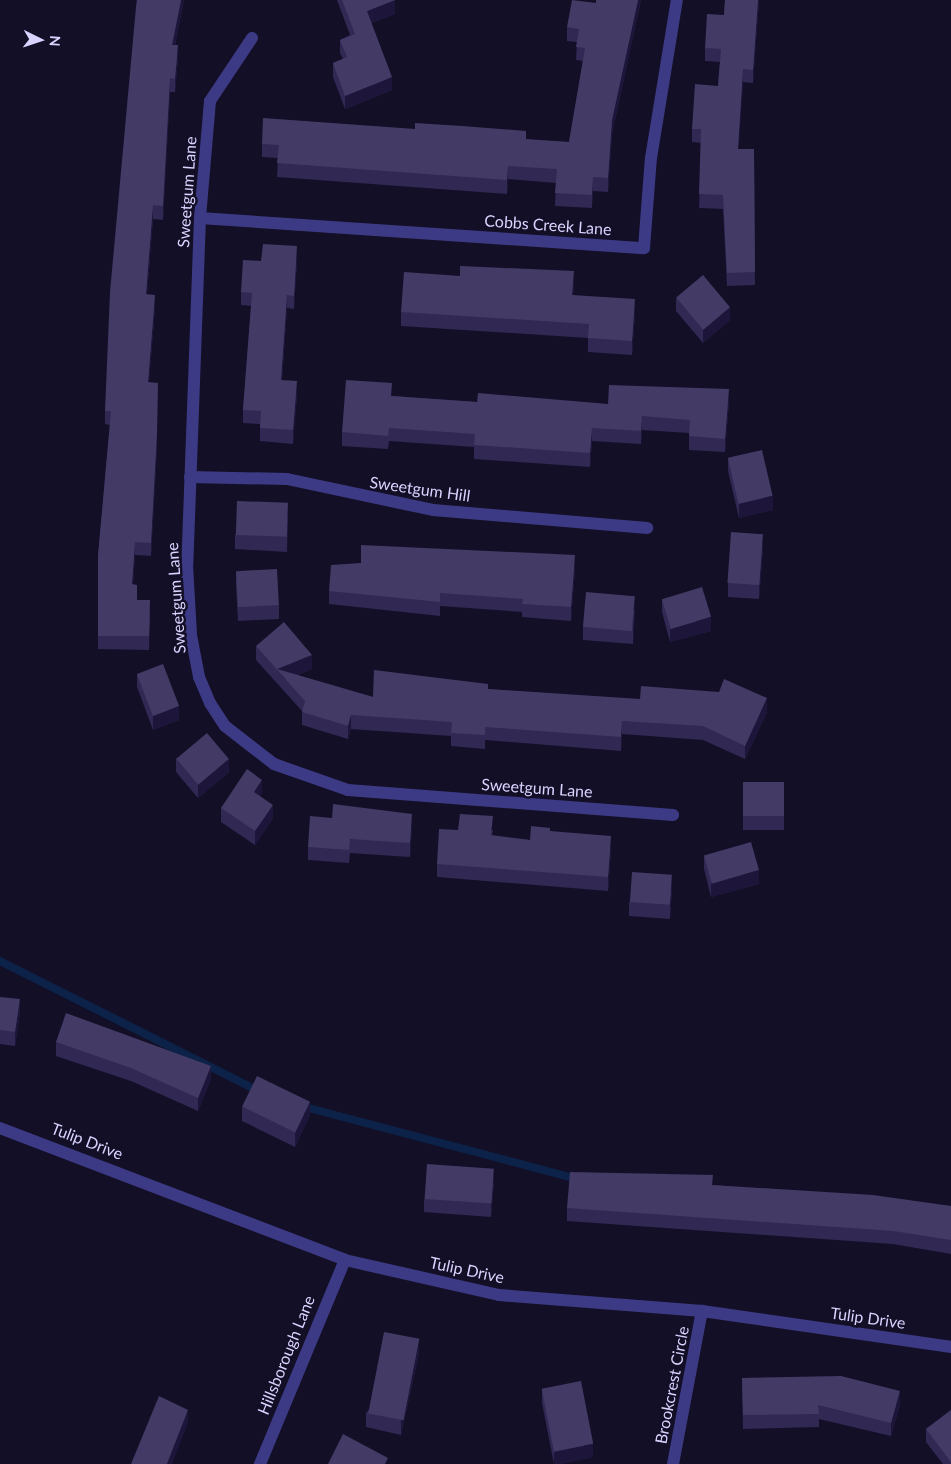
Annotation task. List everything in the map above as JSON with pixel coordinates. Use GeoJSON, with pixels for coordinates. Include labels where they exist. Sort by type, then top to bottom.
{"type":"FeatureCollection","features":[{"type":"Feature","properties":{"kind":"street","name":"Cobbs Creek Lane"},"geometry":{"type":"LineString","coordinates":[[200,218],[644,248],[651,158],[677,0]]}},
{"type":"Feature","properties":{"kind":"street","name":"Sweetgum Lane"},"geometry":{"type":"LineString","coordinates":[[252,38],[210,101],[200,218],[187,565],[199,677],[225,726],[274,764],[348,790],[673,815]]}},
{"type":"Feature","properties":{"kind":"street","name":"Sweetgum Hill"},"geometry":{"type":"LineString","coordinates":[[190,477],[287,479],[433,510],[647,528]]}},
{"type":"Feature","properties":{"kind":"street","name":"Tulip Drive"},"geometry":{"type":"LineString","coordinates":[[0,1128],[345,1260],[499,1295],[702,1312],[951,1347]]}},
{"type":"Feature","properties":{"kind":"street","name":"Hillsborough Lane"},"geometry":{"type":"LineString","coordinates":[[260,1464],[345,1260]]}},
{"type":"Feature","properties":{"kind":"street","name":"Brookcrest Circle"},"geometry":{"type":"LineString","coordinates":[[673,1464],[702,1312]]}},
{"type":"Feature","properties":{"kind":"building"},"geometry":{"type":"Polygon","coordinates":[[[137,0],[181,0],[172,45],[178,45],[175,79],[170,78],[163,206],[153,205],[146,294],[155,295],[148,382],[158,383],[157,434],[151,543],[135,542],[132,584],[137,585],[137,600],[150,600],[149,636],[98,636],[98,556],[111,411],[105,411],[110,292],[137,0]]]}},
{"type":"Feature","properties":{"kind":"building"},"geometry":{"type":"Polygon","coordinates":[[[342,0],[395,0],[367,11],[392,77],[345,96],[333,63],[347,57],[340,40],[355,34],[342,0]]]}},
{"type":"Feature","properties":{"kind":"building"},"geometry":{"type":"Polygon","coordinates":[[[572,0],[596,3],[596,0],[638,0],[612,120],[608,178],[593,177],[592,195],[555,193],[557,169],[508,166],[507,180],[277,163],[279,145],[262,144],[263,118],[415,129],[415,123],[526,131],[526,139],[569,142],[585,48],[576,47],[579,29],[567,27],[572,0]]]}},
{"type":"Feature","properties":{"kind":"building"},"geometry":{"type":"Polygon","coordinates":[[[725,0],[758,0],[753,70],[743,69],[738,149],[754,149],[755,272],[727,273],[723,195],[699,194],[701,129],[692,129],[695,84],[718,86],[721,49],[705,48],[707,14],[724,15],[725,0]]]}},
{"type":"Feature","properties":{"kind":"building"},"geometry":{"type":"Polygon","coordinates":[[[263,244],[297,246],[294,296],[287,295],[281,380],[297,381],[293,430],[260,428],[261,411],[243,410],[252,293],[241,292],[243,260],[261,261],[263,244]]]}},
{"type":"Feature","properties":{"kind":"building"},"geometry":{"type":"Polygon","coordinates":[[[460,266],[574,271],[572,295],[635,299],[632,341],[588,338],[589,324],[401,312],[404,272],[460,276],[460,266]]]}},
{"type":"Feature","properties":{"kind":"building"},"geometry":{"type":"Polygon","coordinates":[[[703,275],[730,307],[703,330],[676,297],[703,275]]]}},
{"type":"Feature","properties":{"kind":"building"},"geometry":{"type":"Polygon","coordinates":[[[346,380],[392,383],[391,396],[477,402],[478,393],[608,404],[609,385],[729,389],[725,439],[689,436],[690,420],[642,416],[641,431],[592,428],[590,453],[474,445],[475,434],[389,428],[388,436],[342,432],[346,380]]]}},
{"type":"Feature","properties":{"kind":"building"},"geometry":{"type":"Polygon","coordinates":[[[762,450],[773,496],[738,504],[728,458],[762,450]]]}},
{"type":"Feature","properties":{"kind":"building"},"geometry":{"type":"Polygon","coordinates":[[[237,501],[288,503],[287,537],[236,535],[237,501]]]}},
{"type":"Feature","properties":{"kind":"building"},"geometry":{"type":"Polygon","coordinates":[[[731,532],[763,534],[759,585],[727,583],[731,532]]]}},
{"type":"Feature","properties":{"kind":"building"},"geometry":{"type":"Polygon","coordinates":[[[361,545],[575,555],[571,607],[522,604],[523,599],[440,593],[440,602],[329,591],[331,565],[361,563],[361,545]]]}},
{"type":"Feature","properties":{"kind":"building"},"geometry":{"type":"Polygon","coordinates":[[[277,569],[279,605],[238,607],[236,571],[277,569]]]}},
{"type":"Feature","properties":{"kind":"building"},"geometry":{"type":"Polygon","coordinates":[[[702,587],[711,617],[671,629],[662,599],[702,587]]]}},
{"type":"Feature","properties":{"kind":"building"},"geometry":{"type":"Polygon","coordinates":[[[586,592],[635,596],[632,631],[583,627],[586,592]]]}},
{"type":"Feature","properties":{"kind":"building"},"geometry":{"type":"Polygon","coordinates":[[[284,622],[312,655],[277,669],[373,697],[374,670],[488,684],[488,689],[640,699],[641,686],[719,692],[724,679],[767,698],[745,746],[703,726],[622,721],[621,737],[485,727],[485,735],[451,733],[452,722],[351,715],[348,726],[302,712],[305,701],[256,646],[284,622]]]}},
{"type":"Feature","properties":{"kind":"building"},"geometry":{"type":"Polygon","coordinates":[[[163,664],[179,706],[153,716],[137,674],[163,664]]]}},
{"type":"Feature","properties":{"kind":"building"},"geometry":{"type":"Polygon","coordinates":[[[207,733],[229,759],[198,785],[176,759],[207,733]]]}},
{"type":"Feature","properties":{"kind":"building"},"geometry":{"type":"Polygon","coordinates":[[[247,769],[262,780],[254,792],[273,805],[255,831],[221,808],[247,769]]]}},
{"type":"Feature","properties":{"kind":"building"},"geometry":{"type":"Polygon","coordinates":[[[743,782],[784,782],[784,816],[743,816],[743,782]]]}},
{"type":"Feature","properties":{"kind":"building"},"geometry":{"type":"Polygon","coordinates":[[[333,804],[412,814],[410,843],[350,839],[349,850],[308,847],[310,816],[332,818],[333,804]]]}},
{"type":"Feature","properties":{"kind":"building"},"geometry":{"type":"Polygon","coordinates":[[[460,814],[493,816],[491,835],[530,840],[531,826],[550,828],[550,831],[611,836],[608,877],[437,864],[439,829],[458,830],[460,814]]]}},
{"type":"Feature","properties":{"kind":"building"},"geometry":{"type":"Polygon","coordinates":[[[751,842],[759,870],[712,883],[704,856],[751,842]]]}},
{"type":"Feature","properties":{"kind":"building"},"geometry":{"type":"Polygon","coordinates":[[[632,872],[672,875],[670,905],[630,902],[632,872]]]}},
{"type":"Feature","properties":{"kind":"building"},"geometry":{"type":"Polygon","coordinates":[[[0,997],[20,999],[15,1032],[0,1030],[0,997]]]}},
{"type":"Feature","properties":{"kind":"building"},"geometry":{"type":"Polygon","coordinates":[[[66,1013],[211,1066],[198,1098],[131,1068],[56,1042],[66,1013]]]}},
{"type":"Feature","properties":{"kind":"building"},"geometry":{"type":"Polygon","coordinates":[[[257,1076],[310,1102],[295,1132],[242,1107],[257,1076]]]}},
{"type":"Feature","properties":{"kind":"building"},"geometry":{"type":"Polygon","coordinates":[[[427,1164],[494,1169],[491,1204],[425,1199],[427,1164]]]}},
{"type":"Feature","properties":{"kind":"building"},"geometry":{"type":"Polygon","coordinates":[[[570,1172],[713,1175],[712,1185],[873,1195],[951,1206],[951,1240],[893,1231],[567,1208],[570,1172]]]}},
{"type":"Feature","properties":{"kind":"building"},"geometry":{"type":"Polygon","coordinates":[[[384,1332],[419,1339],[404,1420],[368,1413],[384,1332]]]}},
{"type":"Feature","properties":{"kind":"building"},"geometry":{"type":"Polygon","coordinates":[[[841,1376],[900,1391],[891,1423],[818,1405],[819,1414],[743,1415],[742,1378],[841,1376]]]}},
{"type":"Feature","properties":{"kind":"building"},"geometry":{"type":"Polygon","coordinates":[[[581,1381],[593,1444],[554,1451],[542,1389],[581,1381]]]}},
{"type":"Feature","properties":{"kind":"building"},"geometry":{"type":"Polygon","coordinates":[[[159,1396],[188,1410],[167,1464],[131,1464],[159,1396]]]}},
{"type":"Feature","properties":{"kind":"building"},"geometry":{"type":"Polygon","coordinates":[[[951,1410],[951,1462],[926,1429],[951,1410]]]}},
{"type":"Feature","properties":{"kind":"building"},"geometry":{"type":"Polygon","coordinates":[[[343,1434],[388,1458],[385,1464],[328,1464],[343,1434]]]}},
{"type":"Feature","properties":{"kind":"waterway"},"geometry":{"type":"LineString","coordinates":[[0,961],[259,1091]]}},
{"type":"Feature","properties":{"kind":"waterway"},"geometry":{"type":"LineString","coordinates":[[301,1106],[577,1179]]}}]}
